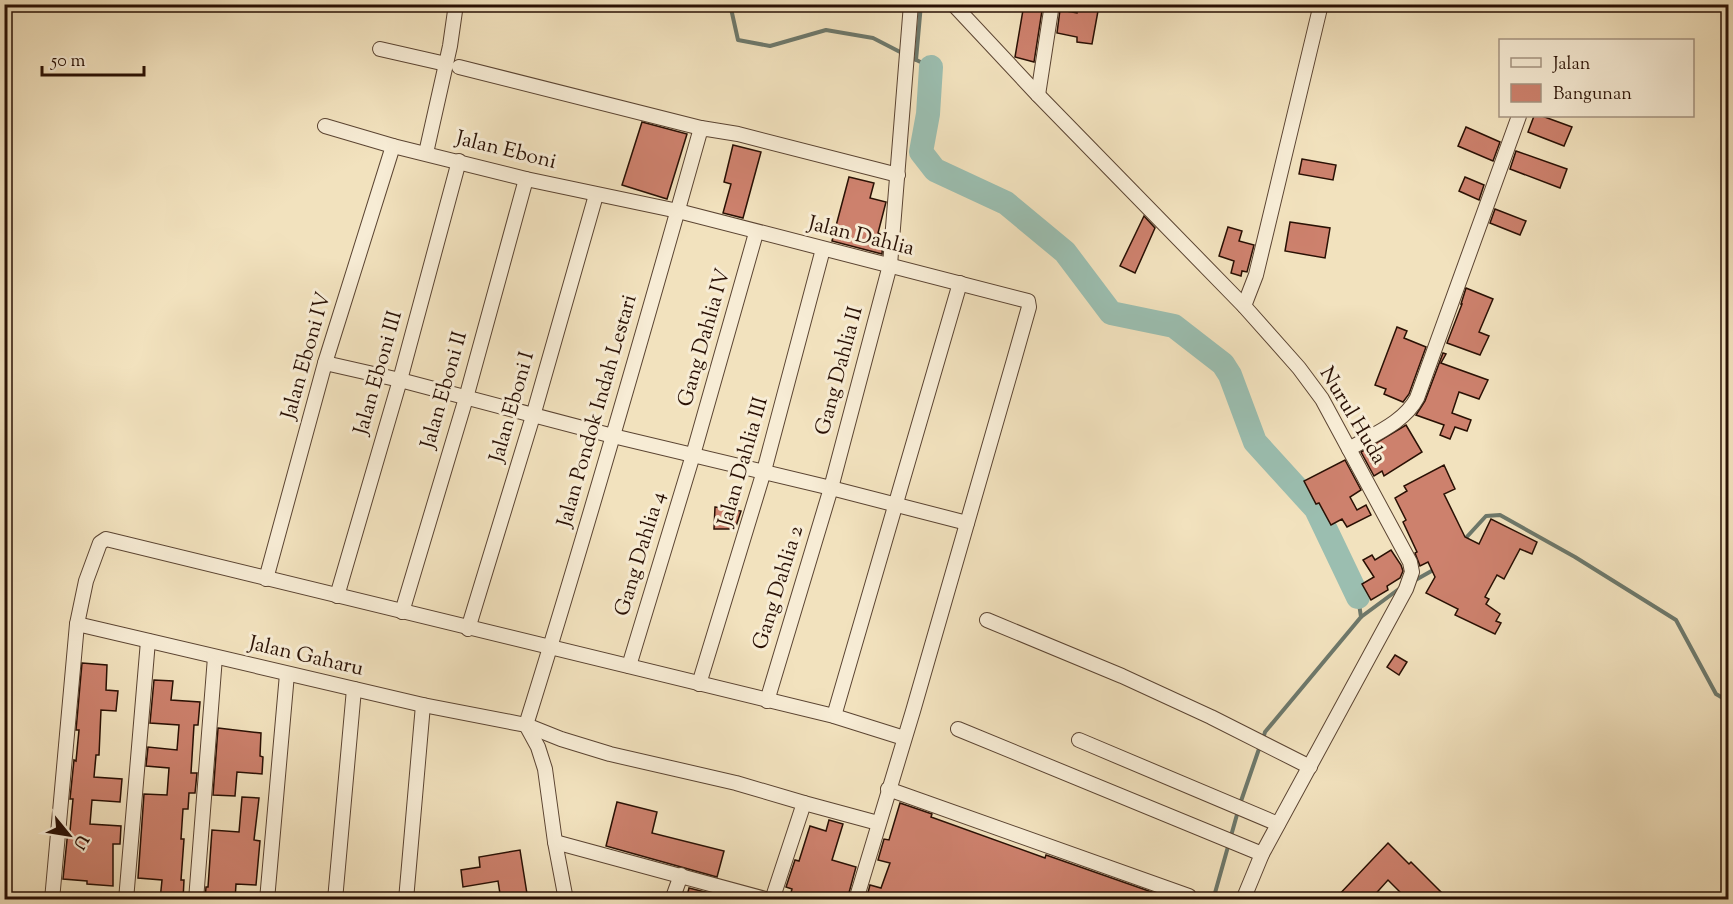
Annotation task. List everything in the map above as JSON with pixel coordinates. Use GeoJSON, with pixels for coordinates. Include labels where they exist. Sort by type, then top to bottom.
{"type":"FeatureCollection","features":[{"type":"Feature","properties":{"kind":"street"},"geometry":{"type":"LineString","coordinates":[[426,153],[452,66],[456,4]]}},
{"type":"Feature","properties":{"kind":"street","name":"Gang Dahlia II"},"geometry":{"type":"LineString","coordinates":[[831,488],[890,265],[911,4]]}},
{"type":"Feature","properties":{"kind":"street","name":"Nurul Huda"},"geometry":{"type":"LineString","coordinates":[[953,4],[1038,95],[1244,306],[1312,385],[1322,399],[1410,562],[1412,572],[1408,583],[1262,854],[1243,900]]}},
{"type":"Feature","properties":{"kind":"street"},"geometry":{"type":"LineString","coordinates":[[1038,95],[1052,4]]}},
{"type":"Feature","properties":{"kind":"street"},"geometry":{"type":"LineString","coordinates":[[1244,306],[1256,275],[1321,4]]}},
{"type":"Feature","properties":{"kind":"street"},"geometry":{"type":"LineString","coordinates":[[380,49],[701,128],[738,134],[897,175]]}},
{"type":"Feature","properties":{"kind":"street"},"geometry":{"type":"LineString","coordinates":[[1349,449],[1400,419],[1417,398],[1519,117]]}},
{"type":"Feature","properties":{"kind":"street","name":"Jalan Eboni"},"geometry":{"type":"LineString","coordinates":[[325,126],[393,146],[526,179],[678,211]]}},
{"type":"Feature","properties":{"kind":"street","name":"Jalan Pondok Indah Lestari"},"geometry":{"type":"LineString","coordinates":[[526,725],[613,436],[701,128]]}},
{"type":"Feature","properties":{"kind":"street","name":"Jalan Eboni IV"},"geometry":{"type":"LineString","coordinates":[[266,579],[325,363],[393,146]]}},
{"type":"Feature","properties":{"kind":"street","name":"Jalan Eboni III"},"geometry":{"type":"LineString","coordinates":[[337,596],[400,380],[459,161]]}},
{"type":"Feature","properties":{"kind":"street","name":"Jalan Eboni II"},"geometry":{"type":"LineString","coordinates":[[402,612],[466,398],[526,179]]}},
{"type":"Feature","properties":{"kind":"street","name":"Jalan Eboni I"},"geometry":{"type":"LineString","coordinates":[[468,629],[533,416],[596,195]]}},
{"type":"Feature","properties":{"kind":"street","name":"Jalan Dahlia"},"geometry":{"type":"LineString","coordinates":[[678,211],[756,233],[1024,298],[1028,301],[1029,307],[967,523]]}},
{"type":"Feature","properties":{"kind":"street","name":"Gang Dahlia IV"},"geometry":{"type":"LineString","coordinates":[[693,455],[756,233]]}},
{"type":"Feature","properties":{"kind":"street","name":"Jalan Dahlia III"},"geometry":{"type":"LineString","coordinates":[[699,684],[764,471],[823,249]]}},
{"type":"Feature","properties":{"kind":"street"},"geometry":{"type":"LineString","coordinates":[[834,716],[960,283]]}},
{"type":"Feature","properties":{"kind":"street"},"geometry":{"type":"LineString","coordinates":[[325,363],[967,523],[856,900]]}},
{"type":"Feature","properties":{"kind":"street","name":"Gang Dahlia 4"},"geometry":{"type":"LineString","coordinates":[[629,666],[693,455]]}},
{"type":"Feature","properties":{"kind":"street","name":"Gang Dahlia 2"},"geometry":{"type":"LineString","coordinates":[[767,701],[831,488]]}},
{"type":"Feature","properties":{"kind":"street"},"geometry":{"type":"LineString","coordinates":[[52,900],[77,624],[87,581],[100,543],[106,539],[468,629],[550,646],[834,716],[904,738]]}},
{"type":"Feature","properties":{"kind":"street"},"geometry":{"type":"LineString","coordinates":[[987,620],[1122,676],[1310,767]]}},
{"type":"Feature","properties":{"kind":"street","name":"Jalan Gaharu"},"geometry":{"type":"LineString","coordinates":[[77,624],[423,705],[526,725],[561,739],[610,754],[736,783],[878,823]]}},
{"type":"Feature","properties":{"kind":"street"},"geometry":{"type":"LineString","coordinates":[[126,900],[148,641]]}},
{"type":"Feature","properties":{"kind":"street"},"geometry":{"type":"LineString","coordinates":[[196,900],[215,657]]}},
{"type":"Feature","properties":{"kind":"street"},"geometry":{"type":"LineString","coordinates":[[267,900],[287,674]]}},
{"type":"Feature","properties":{"kind":"street"},"geometry":{"type":"LineString","coordinates":[[335,900],[354,689]]}},
{"type":"Feature","properties":{"kind":"street"},"geometry":{"type":"LineString","coordinates":[[406,900],[423,705]]}},
{"type":"Feature","properties":{"kind":"street"},"geometry":{"type":"LineString","coordinates":[[526,725],[538,747],[545,769],[566,900]]}},
{"type":"Feature","properties":{"kind":"street"},"geometry":{"type":"LineString","coordinates":[[958,729],[1262,854]]}},
{"type":"Feature","properties":{"kind":"street"},"geometry":{"type":"LineString","coordinates":[[1079,740],[1278,824]]}},
{"type":"Feature","properties":{"kind":"street"},"geometry":{"type":"LineString","coordinates":[[888,789],[1189,896]]}},
{"type":"Feature","properties":{"kind":"street"},"geometry":{"type":"LineString","coordinates":[[555,842],[771,900],[804,803]]}},
{"type":"Feature","properties":{"kind":"street"},"geometry":{"type":"LineString","coordinates":[[672,900],[681,875]]}},
{"type":"Feature","properties":{"kind":"building"},"geometry":{"type":"Polygon","coordinates":[[[1024,4],[1043,4],[1034,62],[1015,57],[1024,4]]]}},
{"type":"Feature","properties":{"kind":"building"},"geometry":{"type":"Polygon","coordinates":[[[1078,7],[1098,11],[1092,44],[1077,42],[1077,37],[1057,33],[1060,10],[1077,13],[1078,7]]]}},
{"type":"Feature","properties":{"kind":"building"},"geometry":{"type":"Polygon","coordinates":[[[1534,117],[1545,117],[1572,127],[1564,146],[1528,132],[1534,117]]]}},
{"type":"Feature","properties":{"kind":"building"},"geometry":{"type":"Polygon","coordinates":[[[642,122],[687,134],[667,199],[622,185],[642,122]]]}},
{"type":"Feature","properties":{"kind":"building"},"geometry":{"type":"Polygon","coordinates":[[[1466,127],[1500,142],[1493,161],[1458,146],[1466,127]]]}},
{"type":"Feature","properties":{"kind":"building"},"geometry":{"type":"Polygon","coordinates":[[[733,145],[761,152],[743,218],[723,213],[731,184],[724,182],[733,145]]]}},
{"type":"Feature","properties":{"kind":"building"},"geometry":{"type":"Polygon","coordinates":[[[1516,151],[1567,169],[1560,188],[1510,169],[1516,151]]]}},
{"type":"Feature","properties":{"kind":"building"},"geometry":{"type":"Polygon","coordinates":[[[1302,159],[1336,165],[1333,180],[1299,174],[1302,159]]]}},
{"type":"Feature","properties":{"kind":"building"},"geometry":{"type":"Polygon","coordinates":[[[849,177],[874,183],[870,198],[886,202],[878,233],[883,235],[882,254],[832,241],[849,177]]]}},
{"type":"Feature","properties":{"kind":"building"},"geometry":{"type":"Polygon","coordinates":[[[1465,177],[1484,185],[1479,200],[1459,191],[1465,177]]]}},
{"type":"Feature","properties":{"kind":"building"},"geometry":{"type":"Polygon","coordinates":[[[1495,209],[1526,221],[1520,235],[1490,223],[1495,209]]]}},
{"type":"Feature","properties":{"kind":"building"},"geometry":{"type":"Polygon","coordinates":[[[1144,216],[1155,228],[1135,273],[1120,266],[1144,216]]]}},
{"type":"Feature","properties":{"kind":"building"},"geometry":{"type":"Polygon","coordinates":[[[1290,222],[1330,228],[1325,258],[1285,251],[1290,222]]]}},
{"type":"Feature","properties":{"kind":"building"},"geometry":{"type":"Polygon","coordinates":[[[1228,227],[1242,231],[1239,241],[1254,245],[1247,272],[1242,271],[1241,276],[1231,273],[1234,261],[1219,256],[1228,227]]]}},
{"type":"Feature","properties":{"kind":"building"},"geometry":{"type":"Polygon","coordinates":[[[1466,288],[1493,299],[1479,332],[1489,336],[1480,355],[1447,343],[1466,288]]]}},
{"type":"Feature","properties":{"kind":"building"},"geometry":{"type":"Polygon","coordinates":[[[1397,327],[1407,331],[1404,338],[1426,347],[1409,394],[1403,402],[1384,394],[1386,389],[1375,385],[1397,327]]]}},
{"type":"Feature","properties":{"kind":"building"},"geometry":{"type":"Polygon","coordinates":[[[1443,353],[1446,354],[1441,363],[1488,380],[1479,399],[1459,392],[1452,413],[1471,420],[1467,431],[1455,427],[1450,439],[1440,435],[1444,425],[1416,415],[1425,401],[1443,353]]]}},
{"type":"Feature","properties":{"kind":"building"},"geometry":{"type":"Polygon","coordinates":[[[1406,425],[1422,452],[1384,476],[1382,471],[1374,476],[1361,452],[1406,425]]]}},
{"type":"Feature","properties":{"kind":"building"},"geometry":{"type":"Polygon","coordinates":[[[1345,460],[1361,490],[1350,497],[1357,510],[1366,505],[1371,515],[1347,527],[1342,519],[1331,525],[1319,503],[1316,504],[1304,481],[1345,460]]]}},
{"type":"Feature","properties":{"kind":"building"},"geometry":{"type":"Polygon","coordinates":[[[1444,465],[1455,489],[1444,494],[1465,537],[1479,544],[1491,519],[1537,542],[1532,554],[1520,549],[1504,579],[1497,575],[1485,597],[1489,599],[1486,604],[1500,614],[1496,621],[1501,623],[1495,634],[1455,615],[1458,609],[1426,593],[1435,577],[1428,562],[1420,566],[1415,553],[1417,552],[1403,522],[1406,520],[1395,498],[1407,491],[1404,486],[1444,465]]]}},
{"type":"Feature","properties":{"kind":"building"},"geometry":{"type":"Polygon","coordinates":[[[715,507],[741,511],[735,529],[714,529],[715,507]]]}},
{"type":"Feature","properties":{"kind":"building"},"geometry":{"type":"Polygon","coordinates":[[[1391,550],[1403,571],[1400,578],[1387,586],[1388,590],[1371,600],[1362,584],[1374,577],[1363,560],[1372,555],[1375,560],[1391,550]]]}},
{"type":"Feature","properties":{"kind":"building"},"geometry":{"type":"Polygon","coordinates":[[[1395,655],[1407,662],[1399,675],[1387,667],[1395,655]]]}},
{"type":"Feature","properties":{"kind":"building"},"geometry":{"type":"Polygon","coordinates":[[[82,663],[107,665],[106,690],[118,691],[116,711],[101,710],[99,755],[96,755],[94,777],[122,779],[120,802],[92,800],[90,824],[121,826],[120,844],[113,844],[113,886],[63,879],[73,799],[70,799],[79,730],[76,730],[82,663]]]}},
{"type":"Feature","properties":{"kind":"building"},"geometry":{"type":"Polygon","coordinates":[[[154,680],[173,681],[171,700],[200,702],[198,725],[194,725],[191,773],[197,773],[195,793],[189,793],[188,809],[183,809],[181,839],[184,839],[181,880],[184,880],[183,900],[160,900],[162,880],[138,878],[144,794],[167,795],[169,768],[146,766],[148,747],[177,750],[179,725],[150,723],[154,680]]]}},
{"type":"Feature","properties":{"kind":"building"},"geometry":{"type":"Polygon","coordinates":[[[218,728],[261,733],[262,774],[237,772],[235,796],[213,795],[218,728]]]}},
{"type":"Feature","properties":{"kind":"building"},"geometry":{"type":"Polygon","coordinates":[[[242,797],[259,798],[254,840],[260,841],[256,885],[236,884],[235,900],[205,900],[212,830],[239,832],[242,797]]]}},
{"type":"Feature","properties":{"kind":"building"},"geometry":{"type":"Polygon","coordinates":[[[617,802],[657,812],[652,833],[724,851],[717,877],[606,846],[617,802]]]}},
{"type":"Feature","properties":{"kind":"building"},"geometry":{"type":"Polygon","coordinates":[[[900,803],[932,814],[931,817],[1045,858],[1046,855],[1163,896],[1162,900],[866,900],[870,885],[881,888],[890,863],[878,860],[884,839],[889,840],[900,803]]]}},
{"type":"Feature","properties":{"kind":"building"},"geometry":{"type":"Polygon","coordinates":[[[829,820],[843,824],[832,860],[856,867],[847,900],[789,900],[792,889],[786,887],[795,860],[799,861],[810,826],[826,831],[829,820]]]}},
{"type":"Feature","properties":{"kind":"building"},"geometry":{"type":"Polygon","coordinates":[[[1388,843],[1409,864],[1411,862],[1449,900],[1408,900],[1388,880],[1370,900],[1334,900],[1388,843]]]}},
{"type":"Feature","properties":{"kind":"building"},"geometry":{"type":"Polygon","coordinates":[[[520,850],[528,900],[501,900],[498,881],[463,887],[461,870],[480,867],[479,857],[520,850]]]}},
{"type":"Feature","properties":{"kind":"building"},"geometry":{"type":"Polygon","coordinates":[[[689,888],[713,894],[712,900],[686,900],[689,888]]]}},
{"type":"Feature","properties":{"kind":"waterway"},"geometry":{"type":"LineString","coordinates":[[730,4],[738,40],[770,46],[826,30],[873,38],[904,54]]}},
{"type":"Feature","properties":{"kind":"waterway"},"geometry":{"type":"LineString","coordinates":[[916,60],[921,4]]}},
{"type":"Feature","properties":{"kind":"waterway"},"geometry":{"type":"LineString","coordinates":[[910,57],[931,67]]}},
{"type":"Feature","properties":{"kind":"waterway"},"geometry":{"type":"LineString","coordinates":[[931,67],[928,114],[921,152],[935,170],[1006,203],[1065,252],[1111,313],[1174,326],[1223,364],[1230,375],[1255,442],[1316,509],[1358,597]]}},
{"type":"Feature","properties":{"kind":"waterway"},"geometry":{"type":"LineString","coordinates":[[1464,540],[1486,516],[1500,515],[1575,557],[1676,620],[1716,694],[1728,701]]}},
{"type":"Feature","properties":{"kind":"waterway"},"geometry":{"type":"LineString","coordinates":[[1412,582],[1435,569]]}},
{"type":"Feature","properties":{"kind":"waterway"},"geometry":{"type":"LineString","coordinates":[[1361,617],[1403,586]]}},
{"type":"Feature","properties":{"kind":"waterway"},"geometry":{"type":"LineString","coordinates":[[1263,739],[1265,732],[1361,617],[1358,597]]}},
{"type":"Feature","properties":{"kind":"waterway"},"geometry":{"type":"LineString","coordinates":[[1240,804],[1260,746]]}},
{"type":"Feature","properties":{"kind":"waterway"},"geometry":{"type":"LineString","coordinates":[[1213,900],[1238,811]]}}]}
